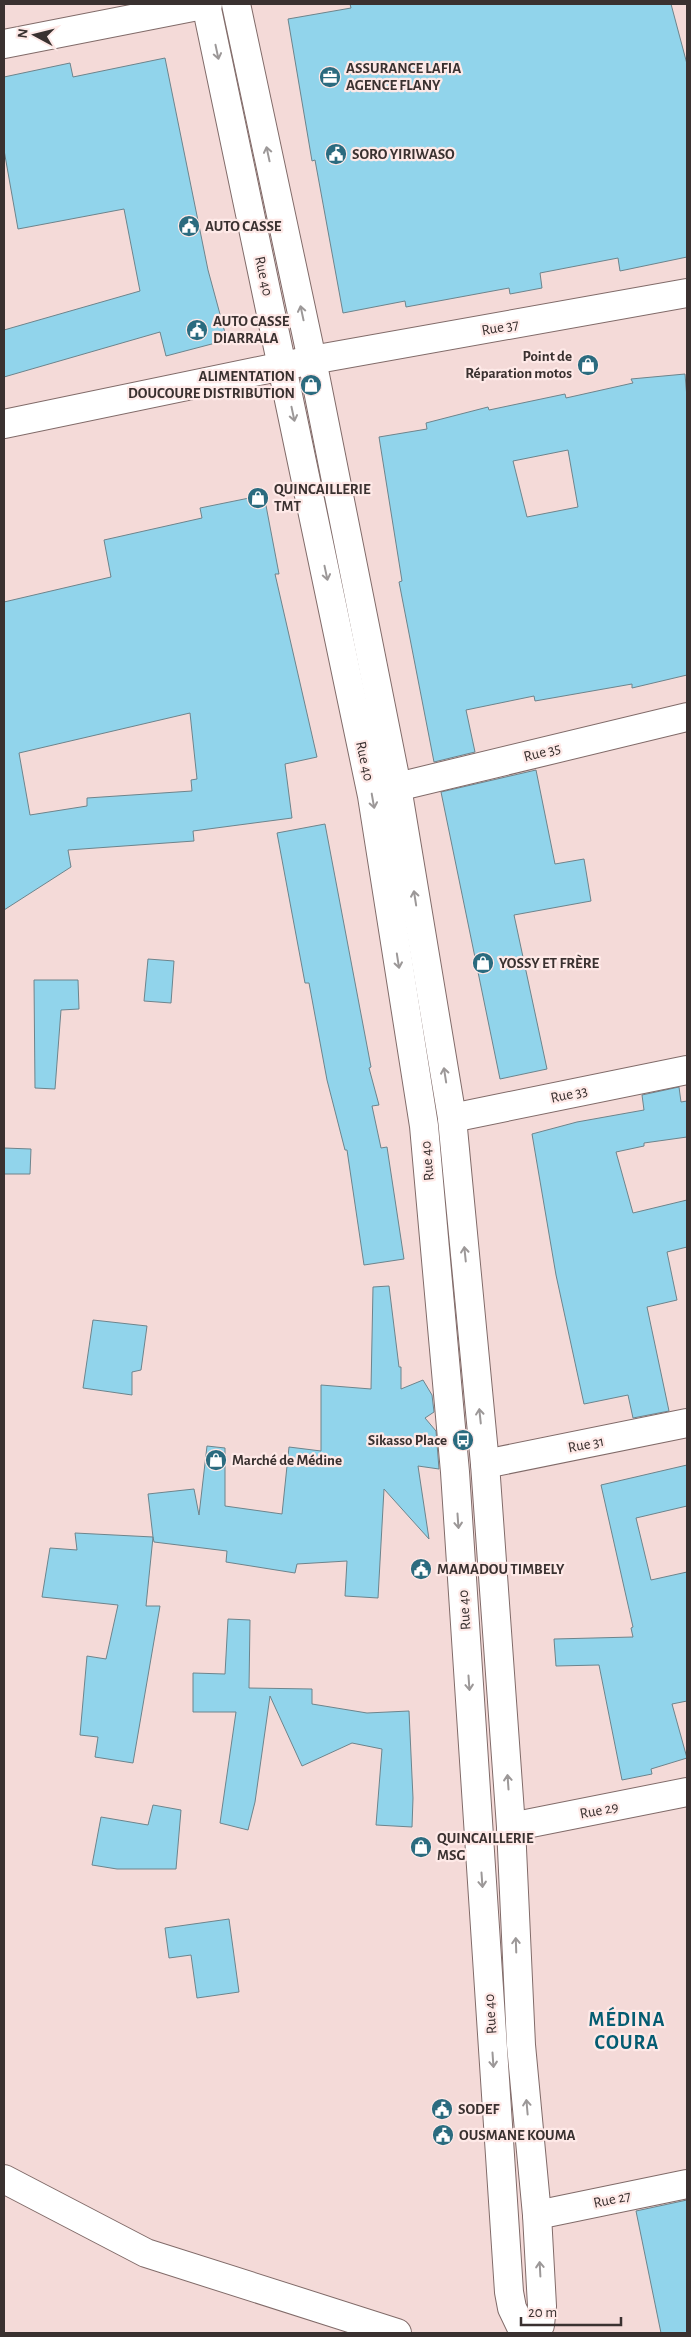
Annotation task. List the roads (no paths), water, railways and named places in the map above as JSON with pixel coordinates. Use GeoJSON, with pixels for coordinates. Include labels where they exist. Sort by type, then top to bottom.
{"type":"FeatureCollection","features":[{"type":"Feature","properties":{"kind":"main road","name":"Rue 40"},"geometry":{"type":"LineString","coordinates":[[207,4],[372,796],[424,1126],[455,1472],[509,2292],[512,2308],[524,2333]]}},
{"type":"Feature","properties":{"kind":"main road"},"geometry":{"type":"LineString","coordinates":[[4,44],[207,4]]}},
{"type":"Feature","properties":{"kind":"main road","name":"Rue 40"},"geometry":{"type":"LineString","coordinates":[[236,4],[312,360],[397,787],[452,1118],[485,1464],[511,1827],[521,2045],[537,2215],[542,2306],[540,2325],[535,2333]]}},
{"type":"Feature","properties":{"kind":"main road","name":"Rue 37"},"geometry":{"type":"LineString","coordinates":[[4,424],[312,360],[687,294]]}},
{"type":"Feature","properties":{"kind":"main road","name":"Rue 35"},"geometry":{"type":"LineString","coordinates":[[397,787],[687,717]]}},
{"type":"Feature","properties":{"kind":"main road","name":"Rue 33"},"geometry":{"type":"LineString","coordinates":[[452,1118],[687,1070]]}},
{"type":"Feature","properties":{"kind":"main road","name":"Rue 31"},"geometry":{"type":"LineString","coordinates":[[485,1464],[687,1423]]}},
{"type":"Feature","properties":{"kind":"main road","name":"Rue 29"},"geometry":{"type":"LineString","coordinates":[[511,1827],[687,1792]]}},
{"type":"Feature","properties":{"kind":"main road"},"geometry":{"type":"LineString","coordinates":[[4,2179],[146,2253],[396,2333]]}},
{"type":"Feature","properties":{"kind":"main road","name":"Rue 27"},"geometry":{"type":"LineString","coordinates":[[537,2215],[687,2184]]}},
{"type":"Feature","properties":{"kind":"place","name":"ASSURANCE LAFIA AGENCE FLANY"},"geometry":{"type":"Point","coordinates":[330,77]}},
{"type":"Feature","properties":{"kind":"place","name":"SORO YIRIWASO"},"geometry":{"type":"Point","coordinates":[336,154]}},
{"type":"Feature","properties":{"kind":"place","name":"AUTO CASSE"},"geometry":{"type":"Point","coordinates":[189,226]}},
{"type":"Feature","properties":{"kind":"place","name":"AUTO CASSE DIARRALA"},"geometry":{"type":"Point","coordinates":[197,330]}},
{"type":"Feature","properties":{"kind":"place","name":"Point de Réparation motos"},"geometry":{"type":"Point","coordinates":[588,365]}},
{"type":"Feature","properties":{"kind":"place","name":"ALIMENTATION DOUCOURE DISTRIBUTION"},"geometry":{"type":"Point","coordinates":[311,385]}},
{"type":"Feature","properties":{"kind":"place","name":"QUINCAILLERIE TMT"},"geometry":{"type":"Point","coordinates":[258,498]}},
{"type":"Feature","properties":{"kind":"place","name":"YOSSY ET FRÈRE"},"geometry":{"type":"Point","coordinates":[483,963]}},
{"type":"Feature","properties":{"kind":"place","name":"Sikasso Place"},"geometry":{"type":"Point","coordinates":[463,1440]}},
{"type":"Feature","properties":{"kind":"place","name":"Marché de Médine"},"geometry":{"type":"Point","coordinates":[216,1460]}},
{"type":"Feature","properties":{"kind":"place","name":"MAMADOU TIMBELY"},"geometry":{"type":"Point","coordinates":[421,1569]}},
{"type":"Feature","properties":{"kind":"place","name":"QUINCAILLERIE MSG"},"geometry":{"type":"Point","coordinates":[421,1847]}},
{"type":"Feature","properties":{"kind":"place","name":"SODEF"},"geometry":{"type":"Point","coordinates":[442,2109]}},
{"type":"Feature","properties":{"kind":"place","name":"OUSMANE KOUMA"},"geometry":{"type":"Point","coordinates":[443,2135]}},
{"type":"Feature","properties":{"kind":"district","name":"MÉDINA COURA"},"geometry":{"type":"Point","coordinates":[627,2030]}}]}
